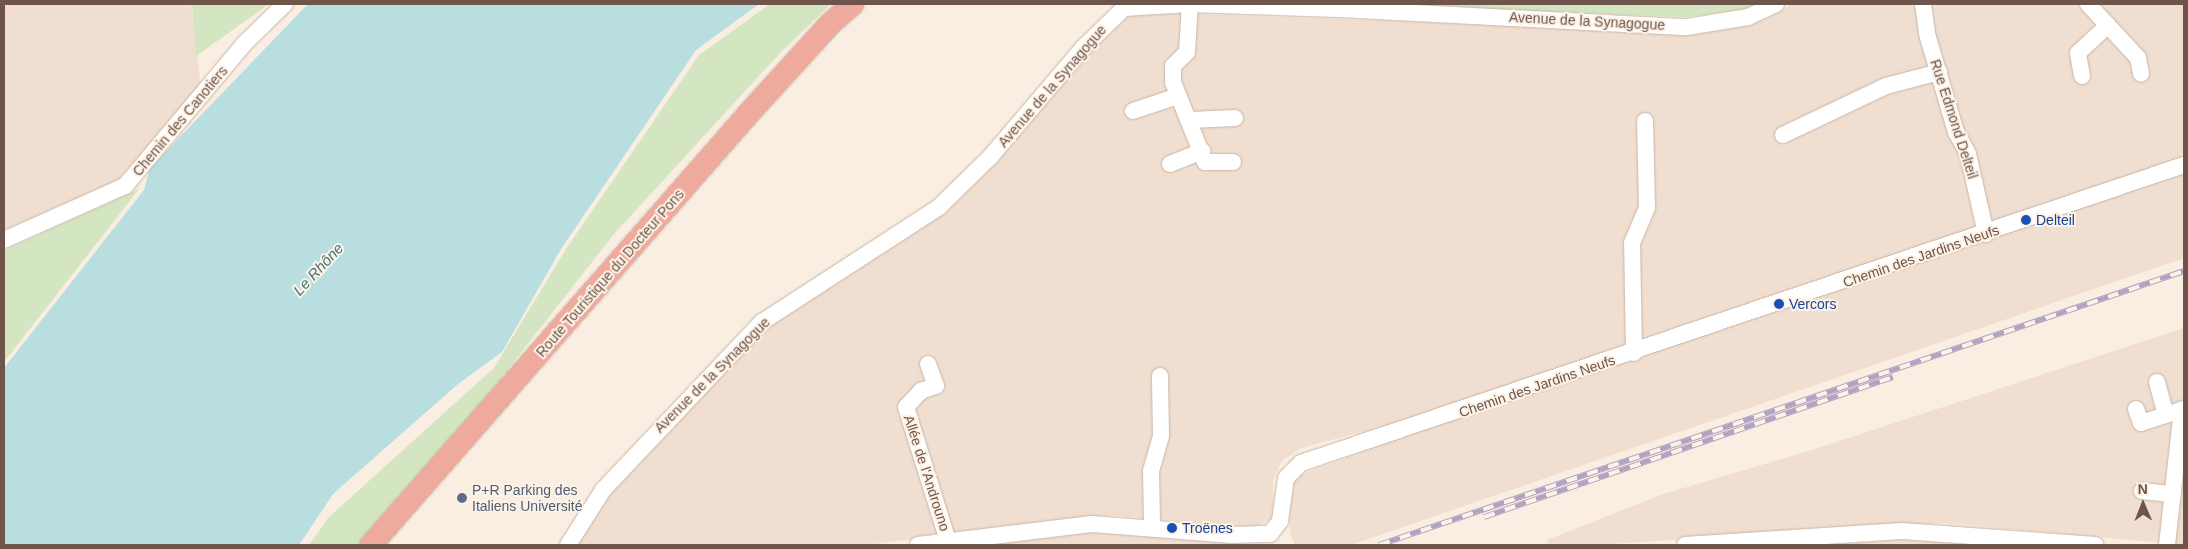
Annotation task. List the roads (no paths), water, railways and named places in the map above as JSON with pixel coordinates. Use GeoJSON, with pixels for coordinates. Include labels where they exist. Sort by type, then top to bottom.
{"type":"FeatureCollection","features":[{"type":"Feature","properties":{"kind":"highway","name":"Route Touristique du Docteur Pons"},"geometry":{"type":"LineString","coordinates":[[371,545],[750,112],[830,24],[853,4]]}},
{"type":"Feature","properties":{"kind":"street","name":"Chemin des Canotiers"},"geometry":{"type":"LineString","coordinates":[[4,240],[125,186],[244,44],[285,4]]}},
{"type":"Feature","properties":{"kind":"street","name":"Avenue de la Synagogue"},"geometry":{"type":"LineString","coordinates":[[568,545],[603,490],[762,322],[939,208],[991,156],[1083,48],[1124,8],[1190,4],[1687,27],[1748,17],[1776,4]]}},
{"type":"Feature","properties":{"kind":"street"},"geometry":{"type":"LineString","coordinates":[[1190,4],[1187,52],[1173,66],[1178,96],[1190,120],[1205,162],[1233,162]]}},
{"type":"Feature","properties":{"kind":"street","name":"Rue Edmond Delteil"},"geometry":{"type":"LineString","coordinates":[[1923,4],[1956,132],[1968,154],[1986,234]]}},
{"type":"Feature","properties":{"kind":"street"},"geometry":{"type":"LineString","coordinates":[[2088,4],[2138,58],[2141,74]]}},
{"type":"Feature","properties":{"kind":"street"},"geometry":{"type":"LineString","coordinates":[[2082,76],[2078,53],[2108,25]]}},
{"type":"Feature","properties":{"kind":"street"},"geometry":{"type":"LineString","coordinates":[[1783,135],[1886,86],[1939,72]]}},
{"type":"Feature","properties":{"kind":"street"},"geometry":{"type":"LineString","coordinates":[[1133,111],[1178,96]]}},
{"type":"Feature","properties":{"kind":"street"},"geometry":{"type":"LineString","coordinates":[[1190,120],[1235,118]]}},
{"type":"Feature","properties":{"kind":"street"},"geometry":{"type":"LineString","coordinates":[[1634,353],[1632,243],[1647,207],[1646,122]]}},
{"type":"Feature","properties":{"kind":"street"},"geometry":{"type":"LineString","coordinates":[[1170,164],[1202,152]]}},
{"type":"Feature","properties":{"kind":"street","name":"Chemin des Jardins Neufs"},"geometry":{"type":"LineString","coordinates":[[924,545],[1088,524],[1152,526],[1233,535],[1270,534],[1280,521],[1286,478],[1302,463],[1634,353],[2184,165]]}},
{"type":"Feature","properties":{"kind":"street","name":"Allée de l'Androuno"},"geometry":{"type":"LineString","coordinates":[[928,364],[936,386],[921,391],[906,407],[948,541]]}},
{"type":"Feature","properties":{"kind":"street"},"geometry":{"type":"LineString","coordinates":[[1152,526],[1151,471],[1161,436],[1160,376]]}},
{"type":"Feature","properties":{"kind":"street"},"geometry":{"type":"LineString","coordinates":[[2156,382],[2166,415]]}},
{"type":"Feature","properties":{"kind":"street"},"geometry":{"type":"LineString","coordinates":[[2136,409],[2141,423],[2183,409],[2177,498],[2167,545]]}},
{"type":"Feature","properties":{"kind":"street"},"geometry":{"type":"LineString","coordinates":[[2142,491],[2177,498]]}},
{"type":"Feature","properties":{"kind":"street"},"geometry":{"type":"LineString","coordinates":[[1685,545],[1822,541],[1902,531],[2096,545]]}},
{"type":"Feature","properties":{"kind":"water","name":"Le Rhône"},"geometry":{"type":"Polygon","coordinates":[[[308,4],[759,4],[696,50],[561,249],[502,352],[458,384],[333,494],[299,545],[4,545],[4,368],[144,190],[150,168],[308,4]]]}},
{"type":"Feature","properties":{"kind":"railway"},"geometry":{"type":"LineString","coordinates":[[1379,545],[2184,271]]}},
{"type":"Feature","properties":{"kind":"railway"},"geometry":{"type":"LineString","coordinates":[[1484,517],[1893,377]]}},
{"type":"Feature","properties":{"kind":"place","name":"Delteil"},"geometry":{"type":"Point","coordinates":[2026,220]}},
{"type":"Feature","properties":{"kind":"place","name":"Vercors"},"geometry":{"type":"Point","coordinates":[1779,304]}},
{"type":"Feature","properties":{"kind":"place","name":"P+R Parking des Italiens Université"},"geometry":{"type":"Point","coordinates":[462,498]}},
{"type":"Feature","properties":{"kind":"place","name":"Troënes"},"geometry":{"type":"Point","coordinates":[1172,528]}}]}
